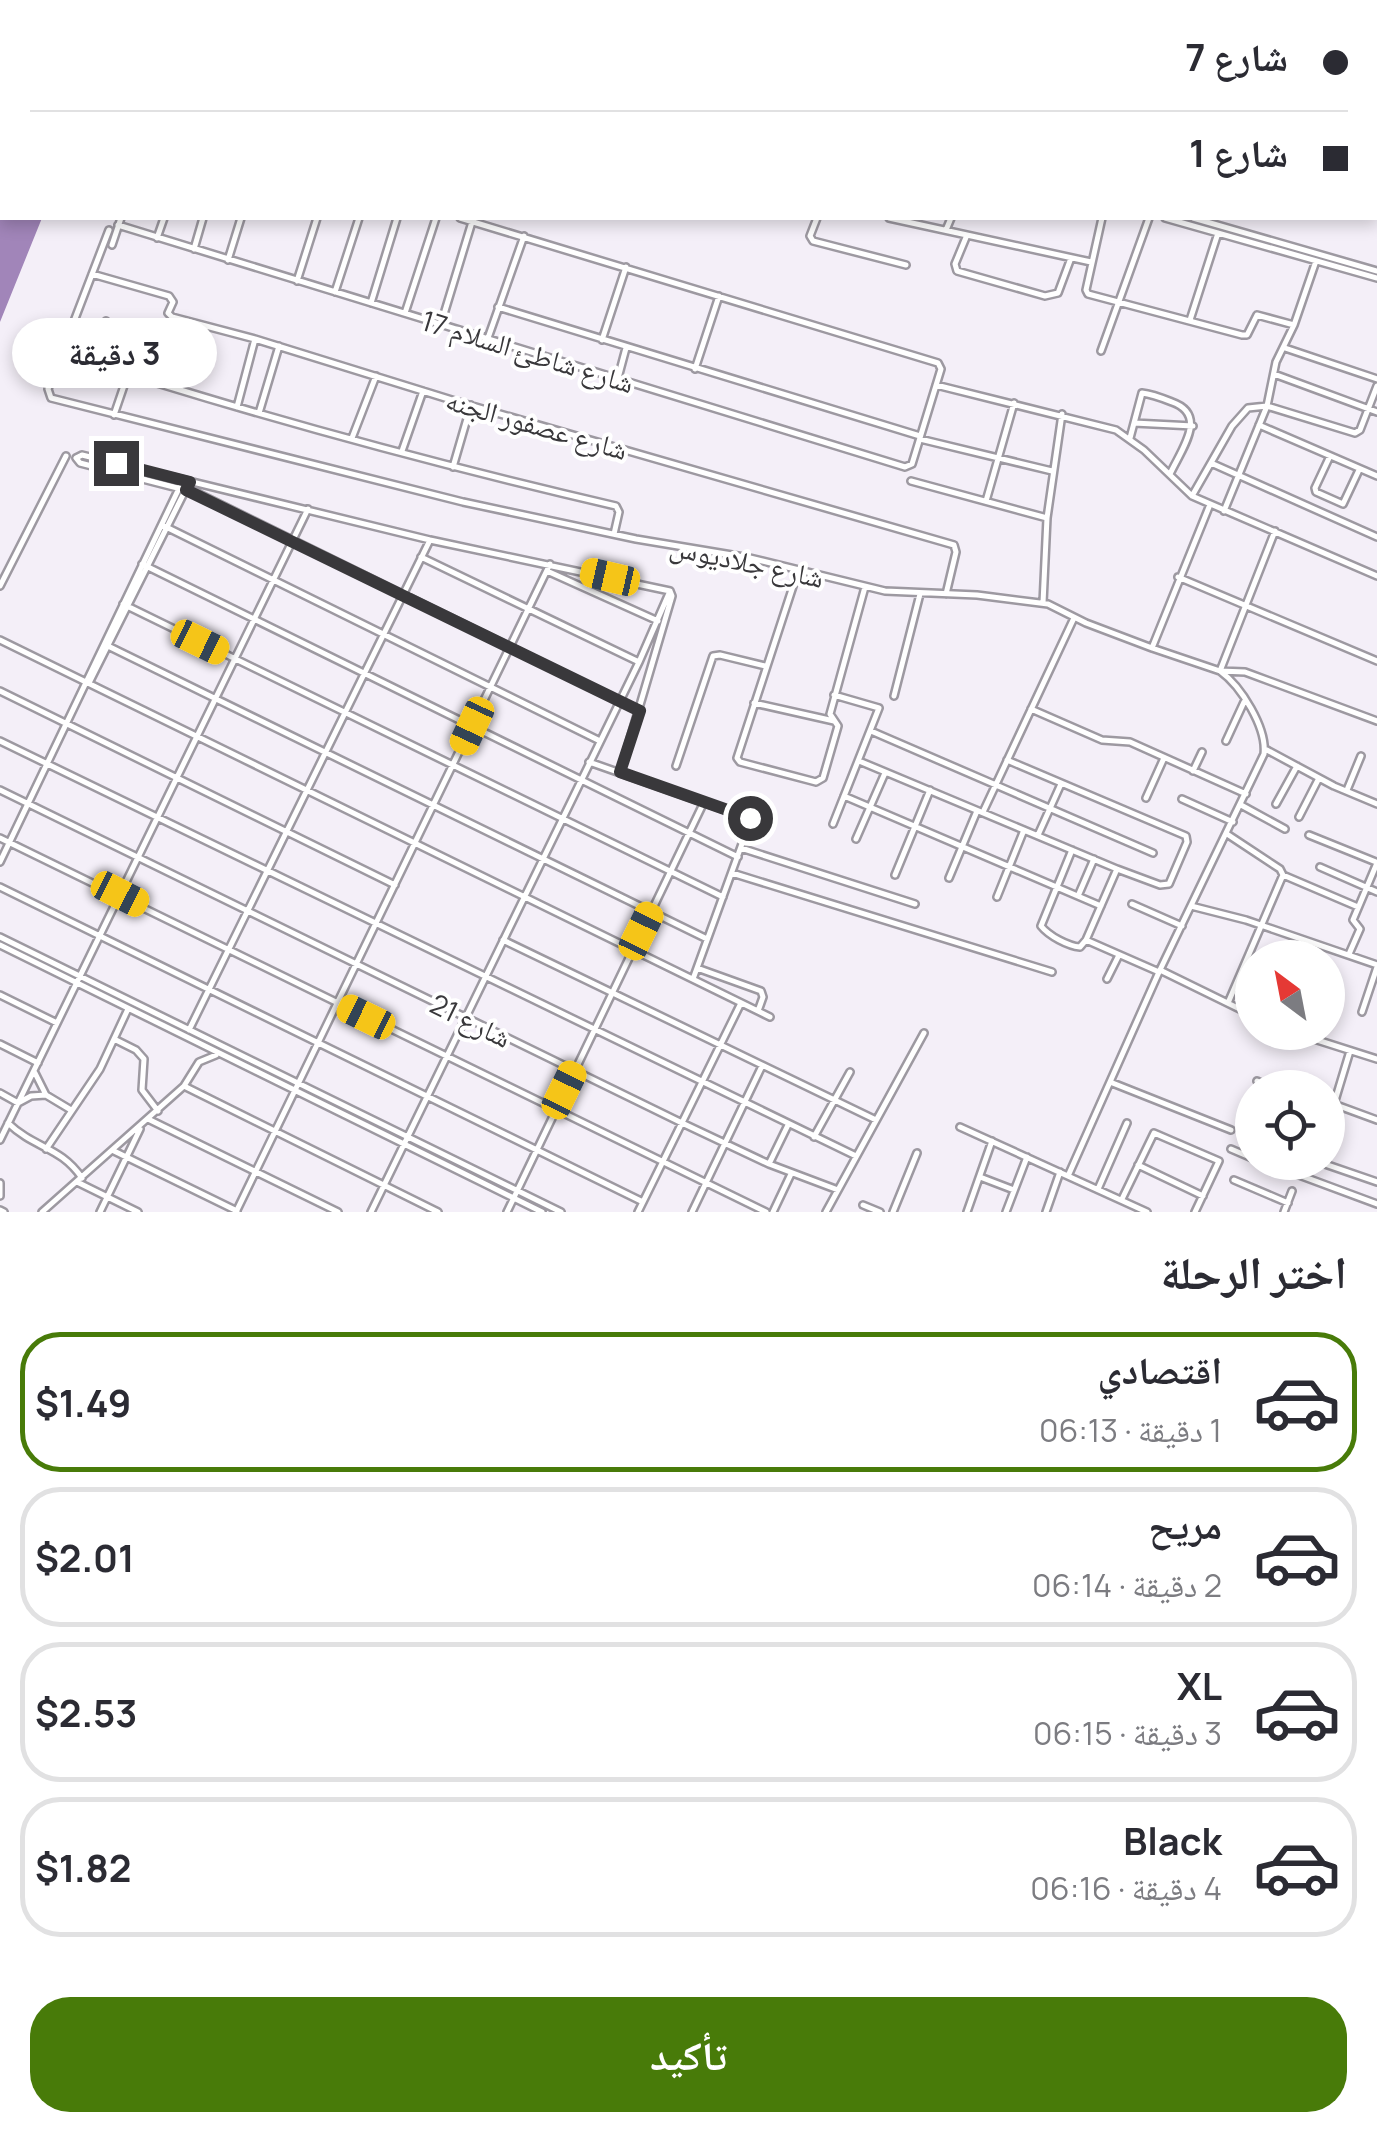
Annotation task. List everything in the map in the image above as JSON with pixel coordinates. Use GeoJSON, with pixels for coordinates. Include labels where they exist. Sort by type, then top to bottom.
{"type":"FeatureCollection","features":[{"type":"Feature","properties":{"kind":"street"},"geometry":{"type":"LineString","coordinates":[[158,238],[163,220]]}},
{"type":"Feature","properties":{"kind":"street"},"geometry":{"type":"LineString","coordinates":[[194,249],[202,220]]}},
{"type":"Feature","properties":{"kind":"street"},"geometry":{"type":"LineString","coordinates":[[228,260],[240,220]]}},
{"type":"Feature","properties":{"kind":"street"},"geometry":{"type":"LineString","coordinates":[[297,281],[316,220]]}},
{"type":"Feature","properties":{"kind":"street"},"geometry":{"type":"LineString","coordinates":[[335,292],[358,220]]}},
{"type":"Feature","properties":{"kind":"street"},"geometry":{"type":"LineString","coordinates":[[371,303],[396,220]]}},
{"type":"Feature","properties":{"kind":"street"},"geometry":{"type":"LineString","coordinates":[[405,314],[435,220]]}},
{"type":"Feature","properties":{"kind":"street"},"geometry":{"type":"LineString","coordinates":[[468,220],[936,362],[941,367],[920,437]]}},
{"type":"Feature","properties":{"kind":"street"},"geometry":{"type":"LineString","coordinates":[[817,220],[810,236],[813,241],[906,265]]}},
{"type":"Feature","properties":{"kind":"street"},"geometry":{"type":"LineString","coordinates":[[898,220],[1091,262]]}},
{"type":"Feature","properties":{"kind":"street"},"geometry":{"type":"LineString","coordinates":[[946,230],[950,220]]}},
{"type":"Feature","properties":{"kind":"street"},"geometry":{"type":"LineString","coordinates":[[1102,220],[1088,293],[1242,336],[1256,315],[1294,325]]}},
{"type":"Feature","properties":{"kind":"street"},"geometry":{"type":"LineString","coordinates":[[1100,350],[1148,220]]}},
{"type":"Feature","properties":{"kind":"street"},"geometry":{"type":"LineString","coordinates":[[1173,220],[1316,261],[1377,270]]}},
{"type":"Feature","properties":{"kind":"street"},"geometry":{"type":"LineString","coordinates":[[1206,220],[1235,225],[1377,278]]}},
{"type":"Feature","properties":{"kind":"street"},"geometry":{"type":"LineString","coordinates":[[112,245],[120,221]]}},
{"type":"Feature","properties":{"kind":"street","name":"شارع شاطئ السلام 17"},"geometry":{"type":"LineString","coordinates":[[120,221],[158,238],[228,260],[906,468],[912,464],[920,437]]}},
{"type":"Feature","properties":{"kind":"street"},"geometry":{"type":"LineString","coordinates":[[441,324],[472,221]]}},
{"type":"Feature","properties":{"kind":"street","name":"شارع جلاديوس"},"geometry":{"type":"LineString","coordinates":[[110,230],[48,389],[49,397],[463,502],[750,558],[866,587],[1043,603],[1152,648],[1220,671],[1245,672],[1377,720]]}},
{"type":"Feature","properties":{"kind":"street"},"geometry":{"type":"LineString","coordinates":[[1190,320],[1218,232]]}},
{"type":"Feature","properties":{"kind":"street"},"geometry":{"type":"LineString","coordinates":[[967,235],[955,264],[956,271],[1045,296],[1058,293],[1071,258]]}},
{"type":"Feature","properties":{"kind":"street"},"geometry":{"type":"LineString","coordinates":[[488,338],[524,236]]}},
{"type":"Feature","properties":{"kind":"street"},"geometry":{"type":"LineString","coordinates":[[1224,512],[1267,406],[1274,374],[1316,261]]}},
{"type":"Feature","properties":{"kind":"street"},"geometry":{"type":"LineString","coordinates":[[602,340],[626,266]]}},
{"type":"Feature","properties":{"kind":"street","name":"شارع عصفور الجنه"},"geometry":{"type":"LineString","coordinates":[[92,274],[169,296],[173,302],[168,313],[172,318],[954,545],[956,552],[946,594]]}},
{"type":"Feature","properties":{"kind":"street"},"geometry":{"type":"LineString","coordinates":[[695,369],[719,296]]}},
{"type":"Feature","properties":{"kind":"street"},"geometry":{"type":"LineString","coordinates":[[498,306],[920,437],[1052,471]]}},
{"type":"Feature","properties":{"kind":"street"},"geometry":{"type":"LineString","coordinates":[[94,363],[106,321]]}},
{"type":"Feature","properties":{"kind":"street"},"geometry":{"type":"LineString","coordinates":[[237,407],[254,339]]}},
{"type":"Feature","properties":{"kind":"street"},"geometry":{"type":"LineString","coordinates":[[259,413],[279,346]]}},
{"type":"Feature","properties":{"kind":"street"},"geometry":{"type":"LineString","coordinates":[[618,378],[626,347]]}},
{"type":"Feature","properties":{"kind":"street"},"geometry":{"type":"LineString","coordinates":[[1284,348],[1377,379]]}},
{"type":"Feature","properties":{"kind":"street"},"geometry":{"type":"LineString","coordinates":[[62,353],[452,467],[616,506],[619,512],[614,534]]}},
{"type":"Feature","properties":{"kind":"street"},"geometry":{"type":"LineString","coordinates":[[114,416],[128,374]]}},
{"type":"Feature","properties":{"kind":"street"},"geometry":{"type":"LineString","coordinates":[[1274,374],[1377,412]]}},
{"type":"Feature","properties":{"kind":"street"},"geometry":{"type":"LineString","coordinates":[[352,438],[376,376]]}},
{"type":"Feature","properties":{"kind":"street"},"geometry":{"type":"LineString","coordinates":[[936,385],[1116,430],[1130,438],[1192,496],[1210,506],[1376,574]]}},
{"type":"Feature","properties":{"kind":"street"},"geometry":{"type":"LineString","coordinates":[[1192,496],[1241,414],[1254,406],[1267,406],[1352,433],[1360,430],[1377,386]]}},
{"type":"Feature","properties":{"kind":"street"},"geometry":{"type":"LineString","coordinates":[[402,451],[423,391]]}},
{"type":"Feature","properties":{"kind":"street"},"geometry":{"type":"LineString","coordinates":[[1130,438],[1144,392],[1184,406],[1193,426],[1170,474]]}},
{"type":"Feature","properties":{"kind":"street"},"geometry":{"type":"LineString","coordinates":[[986,501],[1014,403]]}},
{"type":"Feature","properties":{"kind":"street"},"geometry":{"type":"LineString","coordinates":[[452,467],[471,406]]}},
{"type":"Feature","properties":{"kind":"street"},"geometry":{"type":"LineString","coordinates":[[1043,603],[1047,518],[1062,414]]}},
{"type":"Feature","properties":{"kind":"street"},"geometry":{"type":"LineString","coordinates":[[1134,422],[1193,426]]}},
{"type":"Feature","properties":{"kind":"street"},"geometry":{"type":"LineString","coordinates":[[1259,425],[1377,476]]}},
{"type":"Feature","properties":{"kind":"street"},"geometry":{"type":"LineString","coordinates":[[640,711],[183,489],[80,463],[76,458],[82,455],[430,540],[670,591]]}},
{"type":"Feature","properties":{"kind":"street"},"geometry":{"type":"LineString","coordinates":[[0,586],[66,456]]}},
{"type":"Feature","properties":{"kind":"street"},"geometry":{"type":"LineString","coordinates":[[1330,456],[1315,490],[1342,504],[1360,468]]}},
{"type":"Feature","properties":{"kind":"street"},"geometry":{"type":"LineString","coordinates":[[1211,462],[1377,537]]}},
{"type":"Feature","properties":{"kind":"street"},"geometry":{"type":"LineString","coordinates":[[0,862],[187,481]]}},
{"type":"Feature","properties":{"kind":"street"},"geometry":{"type":"LineString","coordinates":[[911,481],[1047,518]]}},
{"type":"Feature","properties":{"kind":"street"},"geometry":{"type":"LineString","coordinates":[[1152,648],[1210,506]]}},
{"type":"Feature","properties":{"kind":"street"},"geometry":{"type":"LineString","coordinates":[[0,1140],[308,509]]}},
{"type":"Feature","properties":{"kind":"street"},"geometry":{"type":"LineString","coordinates":[[164,526],[600,741]]}},
{"type":"Feature","properties":{"kind":"street"},"geometry":{"type":"LineString","coordinates":[[1275,531],[1220,671],[1245,700],[1265,749],[1376,802]]}},
{"type":"Feature","properties":{"kind":"street"},"geometry":{"type":"LineString","coordinates":[[195,1068],[197,1054],[190,1030],[430,540]]}},
{"type":"Feature","properties":{"kind":"street"},"geometry":{"type":"LineString","coordinates":[[422,558],[639,662]]}},
{"type":"Feature","properties":{"kind":"street"},"geometry":{"type":"LineString","coordinates":[[145,566],[738,857]]}},
{"type":"Feature","properties":{"kind":"street"},"geometry":{"type":"LineString","coordinates":[[114,1151],[237,1212],[549,567]]}},
{"type":"Feature","properties":{"kind":"street"},"geometry":{"type":"LineString","coordinates":[[549,567],[658,621]]}},
{"type":"Feature","properties":{"kind":"street"},"geometry":{"type":"LineString","coordinates":[[798,571],[738,760],[816,782],[823,778],[838,726],[830,714],[866,587]]}},
{"type":"Feature","properties":{"kind":"street"},"geometry":{"type":"LineString","coordinates":[[1178,578],[1377,661]]}},
{"type":"Feature","properties":{"kind":"street"},"geometry":{"type":"LineString","coordinates":[[372,1212],[670,591]]}},
{"type":"Feature","properties":{"kind":"street"},"geometry":{"type":"LineString","coordinates":[[620,772],[672,596],[670,591]]}},
{"type":"Feature","properties":{"kind":"street"},"geometry":{"type":"LineString","coordinates":[[894,696],[920,594]]}},
{"type":"Feature","properties":{"kind":"street"},"geometry":{"type":"LineString","coordinates":[[86,684],[110,646],[126,606]]}},
{"type":"Feature","properties":{"kind":"street"},"geometry":{"type":"LineString","coordinates":[[126,606],[723,897]]}},
{"type":"Feature","properties":{"kind":"street"},"geometry":{"type":"LineString","coordinates":[[950,878],[1074,618]]}},
{"type":"Feature","properties":{"kind":"street"},"geometry":{"type":"LineString","coordinates":[[0,640],[770,1017]]}},
{"type":"Feature","properties":{"kind":"street"},"geometry":{"type":"LineString","coordinates":[[110,646],[708,939]]}},
{"type":"Feature","properties":{"kind":"street"},"geometry":{"type":"LineString","coordinates":[[676,766],[713,656],[720,654],[766,666]]}},
{"type":"Feature","properties":{"kind":"street"},"geometry":{"type":"LineString","coordinates":[[0,691],[395,886]]}},
{"type":"Feature","properties":{"kind":"street"},"geometry":{"type":"LineString","coordinates":[[832,824],[879,712],[877,705],[834,696]]}},
{"type":"Feature","properties":{"kind":"street"},"geometry":{"type":"LineString","coordinates":[[1226,740],[1245,700]]}},
{"type":"Feature","properties":{"kind":"street"},"geometry":{"type":"LineString","coordinates":[[754,704],[834,721]]}},
{"type":"Feature","properties":{"kind":"street"},"geometry":{"type":"LineString","coordinates":[[1031,709],[1102,740],[1124,740],[1246,794]]}},
{"type":"Feature","properties":{"kind":"street"},"geometry":{"type":"LineString","coordinates":[[871,731],[1153,854]]}},
{"type":"Feature","properties":{"kind":"street"},"geometry":{"type":"LineString","coordinates":[[0,741],[856,1156]]}},
{"type":"Feature","properties":{"kind":"street"},"geometry":{"type":"LineString","coordinates":[[1068,1176],[1265,749]]}},
{"type":"Feature","properties":{"kind":"street"},"geometry":{"type":"LineString","coordinates":[[1194,772],[1202,752]]}},
{"type":"Feature","properties":{"kind":"street"},"geometry":{"type":"LineString","coordinates":[[1347,791],[1361,756]]}},
{"type":"Feature","properties":{"kind":"street"},"geometry":{"type":"LineString","coordinates":[[1146,798],[1164,758]]}},
{"type":"Feature","properties":{"kind":"street"},"geometry":{"type":"LineString","coordinates":[[858,761],[1117,870],[1167,886],[1187,838],[1007,760]]}},
{"type":"Feature","properties":{"kind":"street"},"geometry":{"type":"LineString","coordinates":[[589,762],[751,819],[692,980]]}},
{"type":"Feature","properties":{"kind":"street"},"geometry":{"type":"LineString","coordinates":[[1276,804],[1296,766]]}},
{"type":"Feature","properties":{"kind":"street"},"geometry":{"type":"LineString","coordinates":[[856,838],[886,772]]}},
{"type":"Feature","properties":{"kind":"street"},"geometry":{"type":"LineString","coordinates":[[1299,817],[1319,778]]}},
{"type":"Feature","properties":{"kind":"street"},"geometry":{"type":"LineString","coordinates":[[1038,835],[1062,784]]}},
{"type":"Feature","properties":{"kind":"street","name":"شارع 21"},"geometry":{"type":"LineString","coordinates":[[0,790],[682,1124],[768,1164],[838,1190]]}},
{"type":"Feature","properties":{"kind":"street"},"geometry":{"type":"LineString","coordinates":[[895,876],[930,790]]}},
{"type":"Feature","properties":{"kind":"street"},"geometry":{"type":"LineString","coordinates":[[844,796],[1102,906]]}},
{"type":"Feature","properties":{"kind":"street"},"geometry":{"type":"LineString","coordinates":[[1182,799],[1232,822]]}},
{"type":"Feature","properties":{"kind":"street"},"geometry":{"type":"LineString","coordinates":[[507,1212],[704,802]]}},
{"type":"Feature","properties":{"kind":"street"},"geometry":{"type":"LineString","coordinates":[[1241,805],[1285,829]]}},
{"type":"Feature","properties":{"kind":"street"},"geometry":{"type":"LineString","coordinates":[[997,897],[1025,829]]}},
{"type":"Feature","properties":{"kind":"street"},"geometry":{"type":"LineString","coordinates":[[1227,834],[1280,869],[1283,875],[1358,907]]}},
{"type":"Feature","properties":{"kind":"street"},"geometry":{"type":"LineString","coordinates":[[1309,835],[1377,863],[1352,920],[1360,930],[1349,955]]}},
{"type":"Feature","properties":{"kind":"street"},"geometry":{"type":"LineString","coordinates":[[0,838],[770,1212],[792,1174]]}},
{"type":"Feature","properties":{"kind":"street"},"geometry":{"type":"LineString","coordinates":[[741,848],[915,904]]}},
{"type":"Feature","properties":{"kind":"street"},"geometry":{"type":"LineString","coordinates":[[1072,850],[1042,928],[1078,948],[1086,940],[1117,870]]}},
{"type":"Feature","properties":{"kind":"street"},"geometry":{"type":"LineString","coordinates":[[1078,896],[1094,859]]}},
{"type":"Feature","properties":{"kind":"street"},"geometry":{"type":"LineString","coordinates":[[1320,867],[1377,892]]}},
{"type":"Feature","properties":{"kind":"street"},"geometry":{"type":"LineString","coordinates":[[732,873],[1052,972]]}},
{"type":"Feature","properties":{"kind":"street"},"geometry":{"type":"LineString","coordinates":[[1228,1002],[1283,875]]}},
{"type":"Feature","properties":{"kind":"street"},"geometry":{"type":"LineString","coordinates":[[0,888],[643,1202]]}},
{"type":"Feature","properties":{"kind":"street"},"geometry":{"type":"LineString","coordinates":[[1132,904],[1182,926]]}},
{"type":"Feature","properties":{"kind":"street"},"geometry":{"type":"LineString","coordinates":[[1192,906],[1306,940]]}},
{"type":"Feature","properties":{"kind":"street"},"geometry":{"type":"LineString","coordinates":[[0,937],[190,1040],[542,1212]]}},
{"type":"Feature","properties":{"kind":"street"},"geometry":{"type":"LineString","coordinates":[[504,940],[876,1120]]}},
{"type":"Feature","properties":{"kind":"street"},"geometry":{"type":"LineString","coordinates":[[1086,940],[1235,1006]]}},
{"type":"Feature","properties":{"kind":"street"},"geometry":{"type":"LineString","coordinates":[[0,946],[190,1030],[561,1212]]}},
{"type":"Feature","properties":{"kind":"street"},"geometry":{"type":"LineString","coordinates":[[1107,979],[1119,954]]}},
{"type":"Feature","properties":{"kind":"street"},"geometry":{"type":"LineString","coordinates":[[1345,954],[1377,966],[1362,1012]]}},
{"type":"Feature","properties":{"kind":"street"},"geometry":{"type":"LineString","coordinates":[[697,968],[761,992],[764,997],[758,1011]]}},
{"type":"Feature","properties":{"kind":"street"},"geometry":{"type":"LineString","coordinates":[[0,994],[57,1024]]}},
{"type":"Feature","properties":{"kind":"street"},"geometry":{"type":"LineString","coordinates":[[638,1212],[740,1003]]}},
{"type":"Feature","properties":{"kind":"street"},"geometry":{"type":"LineString","coordinates":[[46,1149],[100,1069],[128,1008]]}},
{"type":"Feature","properties":{"kind":"street"},"geometry":{"type":"LineString","coordinates":[[826,1212],[924,1033]]}},
{"type":"Feature","properties":{"kind":"street"},"geometry":{"type":"LineString","coordinates":[[114,1039],[136,1050],[144,1060],[142,1090],[158,1111]]}},
{"type":"Feature","properties":{"kind":"street"},"geometry":{"type":"LineString","coordinates":[[0,1044],[36,1066],[46,1094],[72,1110]]}},
{"type":"Feature","properties":{"kind":"street"},"geometry":{"type":"LineString","coordinates":[[1345,1049],[1377,1059]]}},
{"type":"Feature","properties":{"kind":"street"},"geometry":{"type":"LineString","coordinates":[[1343,1070],[1350,1051]]}},
{"type":"Feature","properties":{"kind":"street"},"geometry":{"type":"LineString","coordinates":[[42,1212],[158,1111],[205,1058],[219,1054]]}},
{"type":"Feature","properties":{"kind":"street"},"geometry":{"type":"LineString","coordinates":[[692,1212],[762,1065]]}},
{"type":"Feature","properties":{"kind":"street"},"geometry":{"type":"LineString","coordinates":[[814,1137],[850,1072]]}},
{"type":"Feature","properties":{"kind":"street"},"geometry":{"type":"LineString","coordinates":[[1110,1082],[1231,1130]]}},
{"type":"Feature","properties":{"kind":"street"},"geometry":{"type":"LineString","coordinates":[[184,1086],[438,1212]]}},
{"type":"Feature","properties":{"kind":"street"},"geometry":{"type":"LineString","coordinates":[[0,1094],[18,1103]]}},
{"type":"Feature","properties":{"kind":"street"},"geometry":{"type":"LineString","coordinates":[[18,1103],[46,1094]]}},
{"type":"Feature","properties":{"kind":"street"},"geometry":{"type":"LineString","coordinates":[[1345,1108],[1377,1120]]}},
{"type":"Feature","properties":{"kind":"street"},"geometry":{"type":"LineString","coordinates":[[100,1212],[145,1122]]}},
{"type":"Feature","properties":{"kind":"street"},"geometry":{"type":"LineString","coordinates":[[145,1122],[338,1212]]}},
{"type":"Feature","properties":{"kind":"street"},"geometry":{"type":"LineString","coordinates":[[8,1123],[46,1149],[64,1155],[80,1180],[138,1212]]}},
{"type":"Feature","properties":{"kind":"street"},"geometry":{"type":"LineString","coordinates":[[1098,1189],[1126,1123]]}},
{"type":"Feature","properties":{"kind":"street"},"geometry":{"type":"LineString","coordinates":[[768,1164],[788,1125]]}},
{"type":"Feature","properties":{"kind":"street"},"geometry":{"type":"LineString","coordinates":[[960,1127],[1147,1212]]}},
{"type":"Feature","properties":{"kind":"street"},"geometry":{"type":"LineString","coordinates":[[1125,1212],[1137,1165],[1153,1133],[1218,1160],[1194,1212]]}},
{"type":"Feature","properties":{"kind":"street"},"geometry":{"type":"LineString","coordinates":[[967,1212],[992,1141]]}},
{"type":"Feature","properties":{"kind":"street"},"geometry":{"type":"LineString","coordinates":[[1231,1149],[1235,1151]]}},
{"type":"Feature","properties":{"kind":"street"},"geometry":{"type":"LineString","coordinates":[[894,1212],[917,1153]]}},
{"type":"Feature","properties":{"kind":"street"},"geometry":{"type":"LineString","coordinates":[[1006,1212],[1027,1157]]}},
{"type":"Feature","properties":{"kind":"street"},"geometry":{"type":"LineString","coordinates":[[1137,1165],[1203,1196]]}},
{"type":"Feature","properties":{"kind":"street"},"geometry":{"type":"LineString","coordinates":[[1345,1171],[1377,1182]]}},
{"type":"Feature","properties":{"kind":"street"},"geometry":{"type":"LineString","coordinates":[[1046,1212],[1060,1172]]}},
{"type":"Feature","properties":{"kind":"street"},"geometry":{"type":"LineString","coordinates":[[980,1176],[1014,1190]]}},
{"type":"Feature","properties":{"kind":"street"},"geometry":{"type":"LineString","coordinates":[[1234,1180],[1288,1202]]}},
{"type":"Feature","properties":{"kind":"street"},"geometry":{"type":"LineString","coordinates":[[1312,1180],[1377,1204]]}},
{"type":"Feature","properties":{"kind":"street"},"geometry":{"type":"LineString","coordinates":[[0,1183],[0,1196]]}},
{"type":"Feature","properties":{"kind":"street"},"geometry":{"type":"LineString","coordinates":[[1284,1212],[1292,1191]]}},
{"type":"Feature","properties":{"kind":"street"},"geometry":{"type":"LineString","coordinates":[[863,1205],[880,1212]]}},
{"type":"Feature","properties":{"kind":"shaded area"},"geometry":{"type":"Polygon","coordinates":[[[0,220],[41,220],[0,322],[0,220]]]}},
{"type":"Feature","properties":{"kind":"route"},"geometry":{"type":"LineString","coordinates":[[116,463],[190,482],[186,490],[640,711],[620,772],[750,818]]}}]}
